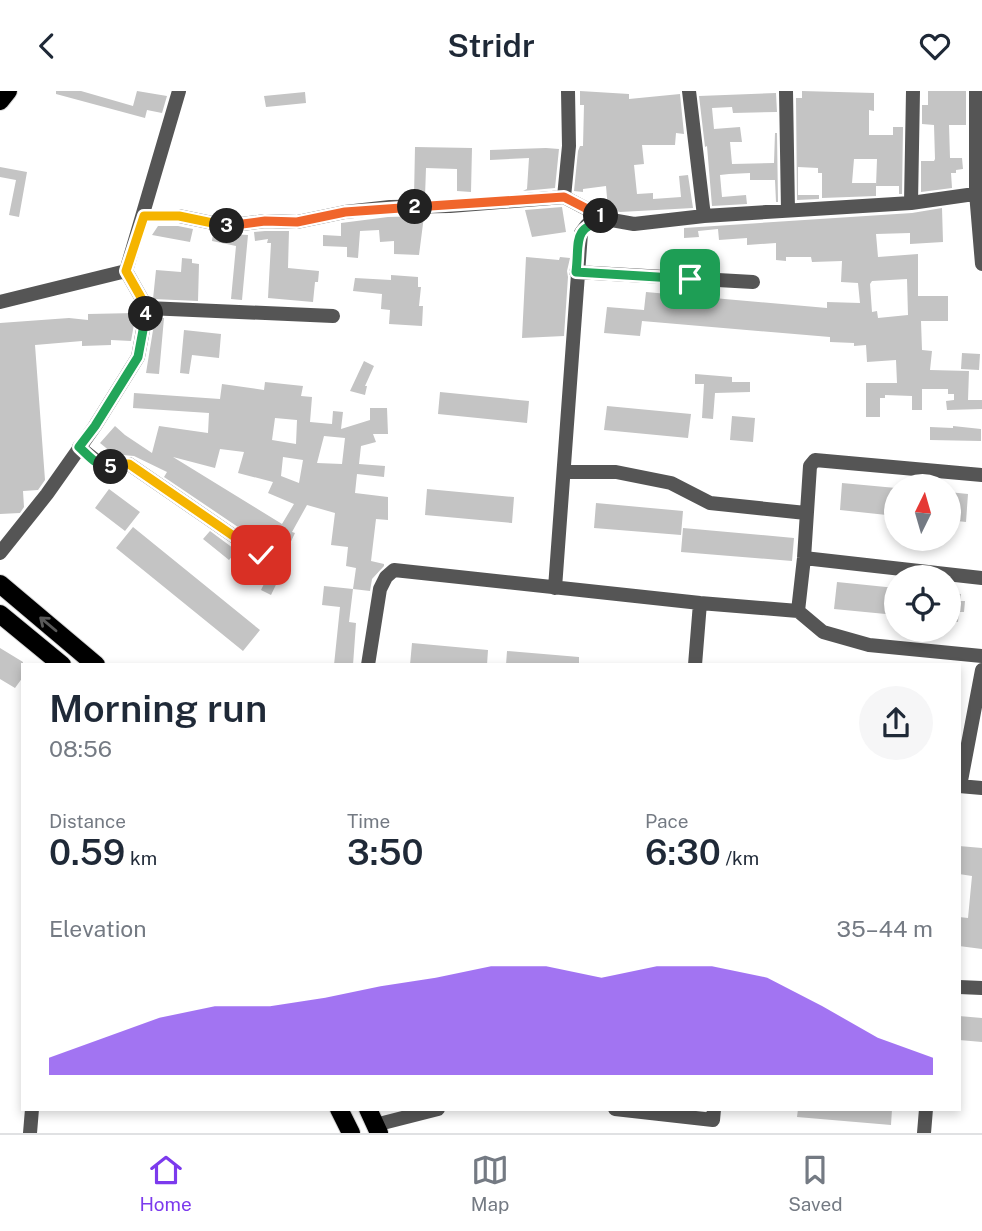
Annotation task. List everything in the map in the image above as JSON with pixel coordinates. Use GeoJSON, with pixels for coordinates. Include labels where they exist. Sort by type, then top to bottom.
{"type":"FeatureCollection","features":[{"type":"Feature","properties":{"kind":"main road"},"geometry":{"type":"LineString","coordinates":[[0,101],[8,91]]}},
{"type":"Feature","properties":{"kind":"main road"},"geometry":{"type":"LineString","coordinates":[[0,583],[89,663]]}},
{"type":"Feature","properties":{"kind":"main road"},"geometry":{"type":"LineString","coordinates":[[0,614],[60,663]]}},
{"type":"Feature","properties":{"kind":"main road"},"geometry":{"type":"LineString","coordinates":[[340,1111],[351,1133]]}},
{"type":"Feature","properties":{"kind":"street"},"geometry":{"type":"LineString","coordinates":[[0,553],[47,494],[95,426],[138,357],[147,308],[126,271],[180,91]]}},
{"type":"Feature","properties":{"kind":"street"},"geometry":{"type":"LineString","coordinates":[[564,197],[569,146],[568,91]]}},
{"type":"Feature","properties":{"kind":"street"},"geometry":{"type":"LineString","coordinates":[[689,91],[704,216]]}},
{"type":"Feature","properties":{"kind":"street"},"geometry":{"type":"LineString","coordinates":[[786,91],[788,211]]}},
{"type":"Feature","properties":{"kind":"street"},"geometry":{"type":"LineString","coordinates":[[911,203],[913,91]]}},
{"type":"Feature","properties":{"kind":"street"},"geometry":{"type":"LineString","coordinates":[[976,91],[982,264]]}},
{"type":"Feature","properties":{"kind":"street"},"geometry":{"type":"LineString","coordinates":[[144,216],[179,216],[227,226],[265,221],[297,222],[345,212],[390,207],[450,206],[564,197],[606,219],[634,224],[704,216],[911,203],[979,193]]}},
{"type":"Feature","properties":{"kind":"street"},"geometry":{"type":"LineString","coordinates":[[555,588],[580,233],[587,225],[606,219]]}},
{"type":"Feature","properties":{"kind":"street"},"geometry":{"type":"LineString","coordinates":[[0,302],[126,271]]}},
{"type":"Feature","properties":{"kind":"street"},"geometry":{"type":"LineString","coordinates":[[576,272],[752,282]]}},
{"type":"Feature","properties":{"kind":"street"},"geometry":{"type":"LineString","coordinates":[[147,308],[333,316]]}},
{"type":"Feature","properties":{"kind":"street"},"geometry":{"type":"LineString","coordinates":[[79,447],[104,467],[129,464],[261,555]]}},
{"type":"Feature","properties":{"kind":"street"},"geometry":{"type":"LineString","coordinates":[[798,611],[810,466],[815,460],[982,475]]}},
{"type":"Feature","properties":{"kind":"street"},"geometry":{"type":"LineString","coordinates":[[565,473],[616,472],[671,484],[710,503],[806,513]]}},
{"type":"Feature","properties":{"kind":"street"},"geometry":{"type":"LineString","coordinates":[[804,558],[982,577]]}},
{"type":"Feature","properties":{"kind":"street"},"geometry":{"type":"LineString","coordinates":[[368,663],[380,589],[386,577],[394,570],[798,611],[823,632],[869,645],[982,656]]}},
{"type":"Feature","properties":{"kind":"street"},"geometry":{"type":"LineString","coordinates":[[695,663],[701,603]]}},
{"type":"Feature","properties":{"kind":"street"},"geometry":{"type":"LineString","coordinates":[[961,776],[982,670]]}},
{"type":"Feature","properties":{"kind":"street"},"geometry":{"type":"LineString","coordinates":[[961,786],[982,788]]}},
{"type":"Feature","properties":{"kind":"street"},"geometry":{"type":"LineString","coordinates":[[961,987],[982,988]]}},
{"type":"Feature","properties":{"kind":"street"},"geometry":{"type":"LineString","coordinates":[[30,1133],[32,1111]]}},
{"type":"Feature","properties":{"kind":"street"},"geometry":{"type":"LineString","coordinates":[[374,1123],[429,1111]]}},
{"type":"Feature","properties":{"kind":"street"},"geometry":{"type":"LineString","coordinates":[[627,1111],[713,1120],[715,1111]]}},
{"type":"Feature","properties":{"kind":"street"},"geometry":{"type":"LineString","coordinates":[[924,1133],[926,1111]]}},
{"type":"Feature","properties":{"kind":"building"},"geometry":{"type":"Polygon","coordinates":[[[56,91],[81,91],[133,106],[137,91],[167,96],[162,113],[147,110],[145,118],[56,94],[56,91]]]}},
{"type":"Feature","properties":{"kind":"building"},"geometry":{"type":"Polygon","coordinates":[[[580,91],[629,94],[629,99],[680,94],[684,134],[676,133],[675,145],[642,145],[644,164],[634,165],[637,194],[653,193],[653,199],[681,197],[679,176],[688,175],[693,208],[620,212],[608,209],[606,186],[583,189],[583,192],[574,191],[578,151],[580,146],[583,146],[584,105],[580,105],[580,91]]]}},
{"type":"Feature","properties":{"kind":"building"},"geometry":{"type":"Polygon","coordinates":[[[802,91],[874,93],[874,111],[869,110],[869,135],[893,135],[893,127],[903,127],[902,194],[899,194],[899,186],[876,186],[876,196],[822,198],[822,173],[818,173],[818,168],[798,167],[798,195],[819,195],[819,199],[797,200],[796,98],[802,98],[802,91]],[[854,159],[852,183],[876,183],[876,186],[877,159],[854,159]]]}},
{"type":"Feature","properties":{"kind":"building"},"geometry":{"type":"Polygon","coordinates":[[[928,91],[966,91],[966,125],[949,125],[950,158],[962,158],[963,169],[951,173],[952,188],[921,192],[921,161],[935,159],[934,125],[922,124],[922,105],[928,105],[928,91]]]}},
{"type":"Feature","properties":{"kind":"building"},"geometry":{"type":"Polygon","coordinates":[[[305,92],[306,103],[266,107],[264,96],[305,92]]]}},
{"type":"Feature","properties":{"kind":"building"},"geometry":{"type":"Polygon","coordinates":[[[776,93],[777,112],[733,113],[732,107],[712,108],[714,129],[740,127],[742,142],[730,142],[732,164],[774,163],[777,133],[778,202],[775,180],[750,180],[750,173],[729,174],[720,175],[722,197],[746,195],[747,204],[712,206],[699,96],[776,93]]]}},
{"type":"Feature","properties":{"kind":"building"},"geometry":{"type":"Polygon","coordinates":[[[415,147],[472,148],[471,192],[457,191],[457,169],[426,168],[425,197],[414,197],[415,147]]]}},
{"type":"Feature","properties":{"kind":"building"},"geometry":{"type":"Polygon","coordinates":[[[559,149],[555,188],[523,191],[527,189],[529,158],[490,160],[490,150],[559,149]]]}},
{"type":"Feature","properties":{"kind":"building"},"geometry":{"type":"Polygon","coordinates":[[[0,167],[27,172],[19,217],[9,215],[16,180],[0,177],[0,167]]]}},
{"type":"Feature","properties":{"kind":"building"},"geometry":{"type":"Polygon","coordinates":[[[562,207],[566,232],[532,237],[525,210],[562,207]]]}},
{"type":"Feature","properties":{"kind":"building"},"geometry":{"type":"Polygon","coordinates":[[[942,208],[943,242],[910,244],[910,233],[876,234],[878,257],[918,254],[918,296],[948,296],[948,321],[921,321],[922,350],[932,351],[930,370],[969,371],[968,400],[982,400],[982,409],[947,410],[946,401],[954,400],[954,394],[948,394],[948,389],[922,389],[922,410],[912,410],[912,396],[885,395],[885,398],[880,398],[880,417],[866,417],[866,383],[897,383],[896,360],[867,362],[866,345],[830,342],[830,337],[642,321],[640,336],[604,333],[607,307],[644,310],[646,292],[827,308],[827,302],[860,303],[858,283],[841,282],[842,261],[812,262],[811,257],[786,257],[786,261],[776,260],[776,243],[747,245],[747,238],[719,240],[718,229],[698,231],[699,237],[684,238],[684,228],[912,213],[942,208]],[[907,279],[872,281],[872,312],[877,311],[878,318],[908,315],[907,279]]]}},
{"type":"Feature","properties":{"kind":"building"},"geometry":{"type":"Polygon","coordinates":[[[424,216],[419,255],[394,254],[394,241],[380,242],[379,230],[360,231],[358,258],[347,257],[347,247],[323,246],[323,235],[341,236],[341,223],[424,216]]]}},
{"type":"Feature","properties":{"kind":"building"},"geometry":{"type":"Polygon","coordinates":[[[158,226],[193,229],[190,242],[152,235],[158,226]]]}},
{"type":"Feature","properties":{"kind":"building"},"geometry":{"type":"Polygon","coordinates":[[[289,231],[288,268],[319,271],[313,302],[268,298],[271,243],[267,243],[268,239],[255,241],[254,232],[289,231]]]}},
{"type":"Feature","properties":{"kind":"building"},"geometry":{"type":"Polygon","coordinates":[[[213,233],[248,235],[242,300],[231,299],[236,246],[212,241],[213,233]]]}},
{"type":"Feature","properties":{"kind":"building"},"geometry":{"type":"Polygon","coordinates":[[[526,257],[559,260],[560,257],[570,258],[564,336],[522,338],[526,257]]]}},
{"type":"Feature","properties":{"kind":"building"},"geometry":{"type":"Polygon","coordinates":[[[182,258],[192,259],[192,263],[199,264],[198,301],[153,299],[156,270],[181,272],[182,258]]]}},
{"type":"Feature","properties":{"kind":"building"},"geometry":{"type":"Polygon","coordinates":[[[391,275],[418,277],[418,287],[421,287],[419,306],[423,306],[422,326],[389,324],[390,310],[381,309],[382,294],[353,291],[355,278],[391,280],[391,275]]]}},
{"type":"Feature","properties":{"kind":"building"},"geometry":{"type":"Polygon","coordinates":[[[136,313],[131,341],[111,340],[111,345],[82,346],[82,341],[35,345],[45,480],[38,490],[23,491],[24,507],[20,513],[0,514],[0,323],[69,318],[88,320],[88,314],[136,313]]]}},
{"type":"Feature","properties":{"kind":"building"},"geometry":{"type":"Polygon","coordinates":[[[155,318],[164,318],[159,374],[146,373],[155,318]]]}},
{"type":"Feature","properties":{"kind":"building"},"geometry":{"type":"Polygon","coordinates":[[[184,330],[221,334],[219,358],[192,355],[189,374],[180,373],[184,330]]]}},
{"type":"Feature","properties":{"kind":"building"},"geometry":{"type":"Polygon","coordinates":[[[962,353],[980,354],[979,370],[961,369],[962,353]]]}},
{"type":"Feature","properties":{"kind":"building"},"geometry":{"type":"Polygon","coordinates":[[[364,361],[374,366],[365,386],[365,395],[350,391],[364,361]]]}},
{"type":"Feature","properties":{"kind":"building"},"geometry":{"type":"Polygon","coordinates":[[[695,374],[732,377],[732,382],[750,382],[750,392],[715,393],[713,419],[702,418],[704,384],[695,384],[695,374]]]}},
{"type":"Feature","properties":{"kind":"building"},"geometry":{"type":"Polygon","coordinates":[[[265,382],[303,386],[301,396],[312,397],[310,422],[332,424],[333,411],[343,412],[341,429],[370,420],[370,408],[387,408],[388,434],[373,434],[376,442],[361,446],[359,464],[385,466],[384,477],[357,474],[355,493],[388,497],[388,520],[376,519],[371,561],[384,566],[372,579],[370,591],[353,589],[356,568],[346,566],[348,547],[331,545],[335,513],[307,505],[292,532],[295,533],[287,550],[238,527],[164,477],[167,472],[134,456],[123,455],[113,449],[111,452],[100,443],[115,426],[152,453],[159,426],[208,433],[209,413],[133,408],[134,393],[220,399],[222,384],[264,390],[265,382]],[[275,418],[272,440],[296,444],[297,420],[275,418]],[[324,436],[317,463],[342,464],[345,438],[324,436]],[[220,449],[215,468],[173,457],[282,524],[294,504],[268,493],[273,482],[238,473],[244,452],[220,449]],[[283,457],[281,476],[299,483],[303,460],[283,457]]]}},
{"type":"Feature","properties":{"kind":"building"},"geometry":{"type":"Polygon","coordinates":[[[440,392],[529,401],[527,423],[438,414],[440,392]]]}},
{"type":"Feature","properties":{"kind":"building"},"geometry":{"type":"Polygon","coordinates":[[[607,406],[691,414],[688,438],[604,430],[607,406]]]}},
{"type":"Feature","properties":{"kind":"building"},"geometry":{"type":"Polygon","coordinates":[[[732,416],[755,418],[753,442],[730,440],[732,416]]]}},
{"type":"Feature","properties":{"kind":"building"},"geometry":{"type":"Polygon","coordinates":[[[930,427],[981,429],[981,441],[930,440],[930,427]]]}},
{"type":"Feature","properties":{"kind":"building"},"geometry":{"type":"Polygon","coordinates":[[[842,483],[884,487],[884,515],[840,510],[842,483]]]}},
{"type":"Feature","properties":{"kind":"building"},"geometry":{"type":"Polygon","coordinates":[[[109,489],[140,512],[125,531],[95,508],[109,489]]]}},
{"type":"Feature","properties":{"kind":"building"},"geometry":{"type":"Polygon","coordinates":[[[427,489],[514,497],[512,523],[425,515],[427,489]]]}},
{"type":"Feature","properties":{"kind":"building"},"geometry":{"type":"Polygon","coordinates":[[[961,493],[968,494],[966,522],[961,521],[961,493]]]}},
{"type":"Feature","properties":{"kind":"building"},"geometry":{"type":"Polygon","coordinates":[[[596,503],[683,511],[681,535],[594,528],[596,503]]]}},
{"type":"Feature","properties":{"kind":"building"},"geometry":{"type":"Polygon","coordinates":[[[133,527],[260,630],[243,651],[116,548],[133,527]]]}},
{"type":"Feature","properties":{"kind":"building"},"geometry":{"type":"Polygon","coordinates":[[[683,528],[794,538],[792,561],[681,552],[683,528]]]}},
{"type":"Feature","properties":{"kind":"building"},"geometry":{"type":"Polygon","coordinates":[[[210,531],[237,551],[229,560],[203,539],[210,531]]]}},
{"type":"Feature","properties":{"kind":"building"},"geometry":{"type":"Polygon","coordinates":[[[275,561],[285,566],[271,595],[261,590],[275,561]]]}},
{"type":"Feature","properties":{"kind":"building"},"geometry":{"type":"Polygon","coordinates":[[[837,582],[884,587],[884,614],[834,609],[837,582]]]}},
{"type":"Feature","properties":{"kind":"building"},"geometry":{"type":"Polygon","coordinates":[[[324,586],[353,589],[349,622],[356,623],[353,663],[334,663],[340,607],[322,605],[324,586]]]}},
{"type":"Feature","properties":{"kind":"building"},"geometry":{"type":"Polygon","coordinates":[[[961,601],[965,601],[964,612],[961,612],[961,601]]]}},
{"type":"Feature","properties":{"kind":"building"},"geometry":{"type":"Polygon","coordinates":[[[412,643],[488,650],[487,663],[410,663],[412,643]]]}},
{"type":"Feature","properties":{"kind":"building"},"geometry":{"type":"Polygon","coordinates":[[[0,648],[23,663],[21,680],[15,688],[0,679],[0,648]]]}},
{"type":"Feature","properties":{"kind":"building"},"geometry":{"type":"Polygon","coordinates":[[[507,651],[579,657],[579,663],[506,663],[507,651]]]}},
{"type":"Feature","properties":{"kind":"building"},"geometry":{"type":"Polygon","coordinates":[[[961,846],[982,848],[982,949],[961,946],[961,917],[968,918],[972,876],[961,874],[961,846]]]}},
{"type":"Feature","properties":{"kind":"building"},"geometry":{"type":"Polygon","coordinates":[[[961,1016],[982,1018],[982,1042],[961,1040],[961,1016]]]}},
{"type":"Feature","properties":{"kind":"building"},"geometry":{"type":"Polygon","coordinates":[[[798,1111],[892,1111],[891,1125],[797,1117],[798,1111]]]}},
{"type":"Feature","properties":{"kind":"route"},"geometry":{"type":"LineString","coordinates":[[261,555],[129,464],[104,467],[79,447],[138,357],[147,308],[126,271],[144,216],[179,216],[227,226],[265,221],[297,222],[345,212],[390,207],[450,206],[564,197],[606,219],[587,225],[580,233],[576,272],[690,279]]}}]}
